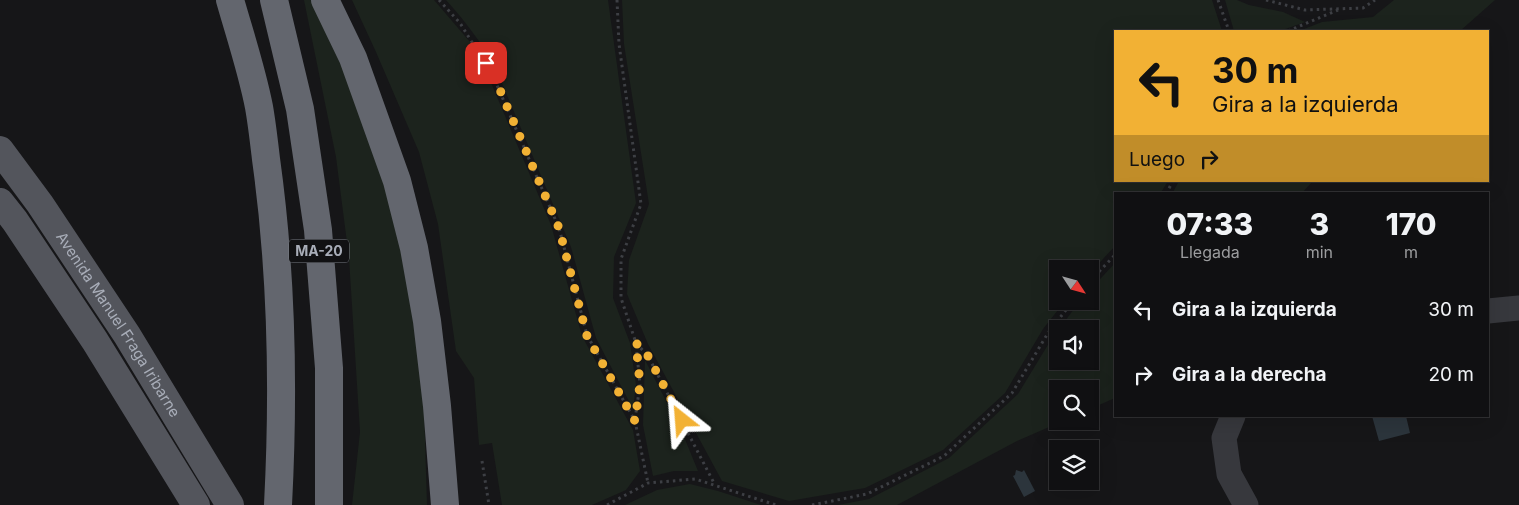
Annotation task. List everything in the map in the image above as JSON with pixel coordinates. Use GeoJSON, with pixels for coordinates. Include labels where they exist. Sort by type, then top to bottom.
{"type":"FeatureCollection","features":[{"type":"Feature","properties":{"kind":"highway","name":"MA-20"},"geometry":{"type":"LineString","coordinates":[[230,0],[259,106],[273,206],[279,294],[282,438],[278,505]]}},
{"type":"Feature","properties":{"kind":"highway","name":"MA-20"},"geometry":{"type":"LineString","coordinates":[[274,0],[300,109],[318,230],[329,368],[329,505]]}},
{"type":"Feature","properties":{"kind":"highway"},"geometry":{"type":"LineString","coordinates":[[325,0],[353,58],[397,181],[414,248],[437,406],[444,505]]}},
{"type":"Feature","properties":{"kind":"main road","name":"Avenida Manuel Fraga Iribarne"},"geometry":{"type":"LineString","coordinates":[[0,150],[40,204],[128,335],[230,505]]}},
{"type":"Feature","properties":{"kind":"main road","name":"Avenida Manuel Fraga Iribarne"},"geometry":{"type":"LineString","coordinates":[[0,202],[15,221],[95,340],[196,505]]}},
{"type":"Feature","properties":{"kind":"street"},"geometry":{"type":"LineString","coordinates":[[1489,311],[1519,308]]}},
{"type":"Feature","properties":{"kind":"street"},"geometry":{"type":"LineString","coordinates":[[1233,417],[1224,438],[1229,474],[1246,505]]}},
{"type":"Feature","properties":{"kind":"path"},"geometry":{"type":"LineString","coordinates":[[439,0],[460,23],[494,76],[559,228],[587,336],[635,421],[648,483]]}},
{"type":"Feature","properties":{"kind":"path"},"geometry":{"type":"LineString","coordinates":[[617,0],[619,44],[641,204],[621,260],[621,298],[636,343],[640,384],[635,421]]}},
{"type":"Feature","properties":{"kind":"path"},"geometry":{"type":"LineString","coordinates":[[1218,0],[1229,30]]}},
{"type":"Feature","properties":{"kind":"path"},"geometry":{"type":"LineString","coordinates":[[1266,0],[1305,10],[1363,8],[1375,0]]}},
{"type":"Feature","properties":{"kind":"path"},"geometry":{"type":"LineString","coordinates":[[1290,30],[1341,9]]}},
{"type":"Feature","properties":{"kind":"path"},"geometry":{"type":"LineString","coordinates":[[1099,272],[1114,256]]}},
{"type":"Feature","properties":{"kind":"path"},"geometry":{"type":"LineString","coordinates":[[812,505],[866,494],[944,456],[1012,393],[1048,333],[1066,310]]}},
{"type":"Feature","properties":{"kind":"path"},"geometry":{"type":"LineString","coordinates":[[636,343],[648,356],[715,485]]}},
{"type":"Feature","properties":{"kind":"path"},"geometry":{"type":"LineString","coordinates":[[482,461],[489,505]]}},
{"type":"Feature","properties":{"kind":"path"},"geometry":{"type":"LineString","coordinates":[[607,505],[648,483],[695,479],[776,505]]}},
{"type":"Feature","properties":{"kind":"shaded area"},"geometry":{"type":"Polygon","coordinates":[[[304,0],[313,0],[346,74],[387,184],[422,343],[427,505],[352,505],[360,432],[349,258],[336,157],[304,0]]]}},
{"type":"Feature","properties":{"kind":"shaded area"},"geometry":{"type":"Polygon","coordinates":[[[352,0],[434,0],[470,42],[492,85],[551,225],[582,336],[633,430],[640,471],[626,490],[592,505],[502,505],[492,443],[479,445],[474,378],[456,351],[438,224],[419,152],[352,0]]]}},
{"type":"Feature","properties":{"kind":"shaded area"},"geometry":{"type":"Polygon","coordinates":[[[446,0],[608,0],[636,203],[614,257],[613,298],[630,343],[636,385],[633,409],[596,338],[571,247],[496,69],[473,33],[446,0]]]}},
{"type":"Feature","properties":{"kind":"shaded area"},"geometry":{"type":"Polygon","coordinates":[[[622,0],[1212,0],[1222,30],[1114,30],[1114,182],[1167,182],[1161,192],[1114,192],[1114,247],[1099,263],[1099,260],[1049,260],[1049,310],[1058,310],[1043,329],[1005,393],[943,450],[865,488],[789,501],[722,481],[648,344],[627,294],[629,260],[649,204],[624,44],[622,0]]]}},
{"type":"Feature","properties":{"kind":"shaded area"},"geometry":{"type":"Polygon","coordinates":[[[1225,0],[1237,0],[1249,5],[1283,12],[1305,22],[1283,30],[1234,30],[1225,0]]]}},
{"type":"Feature","properties":{"kind":"shaded area"},"geometry":{"type":"Polygon","coordinates":[[[1394,0],[1495,0],[1461,30],[1302,30],[1322,22],[1373,17],[1394,0]]]}},
{"type":"Feature","properties":{"kind":"shaded area"},"geometry":{"type":"Polygon","coordinates":[[[1178,182],[1312,182],[1303,192],[1173,192],[1178,182]]]}},
{"type":"Feature","properties":{"kind":"shaded area"},"geometry":{"type":"Polygon","coordinates":[[[1114,264],[1114,398],[1099,405],[1099,380],[1049,380],[1049,427],[1017,441],[897,505],[838,505],[869,499],[949,458],[1018,394],[1049,343],[1049,370],[1099,370],[1099,320],[1066,320],[1073,310],[1099,310],[1099,280],[1114,264]]]}},
{"type":"Feature","properties":{"kind":"shaded area"},"geometry":{"type":"Polygon","coordinates":[[[645,360],[682,432],[698,471],[674,471],[653,476],[643,425],[645,360]]]}},
{"type":"Feature","properties":{"kind":"shaded area"},"geometry":{"type":"Polygon","coordinates":[[[1372,417],[1406,417],[1410,433],[1379,441],[1372,417]]]}},
{"type":"Feature","properties":{"kind":"shaded area"},"geometry":{"type":"Polygon","coordinates":[[[1016,470],[1022,472],[1024,470],[1035,491],[1024,497],[1013,476],[1016,470]]]}},
{"type":"Feature","properties":{"kind":"shaded area"},"geometry":{"type":"Polygon","coordinates":[[[690,484],[761,505],[625,505],[657,490],[690,484]]]}},
{"type":"Feature","properties":{"kind":"route"},"geometry":{"type":"LineString","coordinates":[[486,63],[494,76],[559,228],[587,336],[635,421],[640,384],[636,343],[648,356],[682,420]]}}]}
